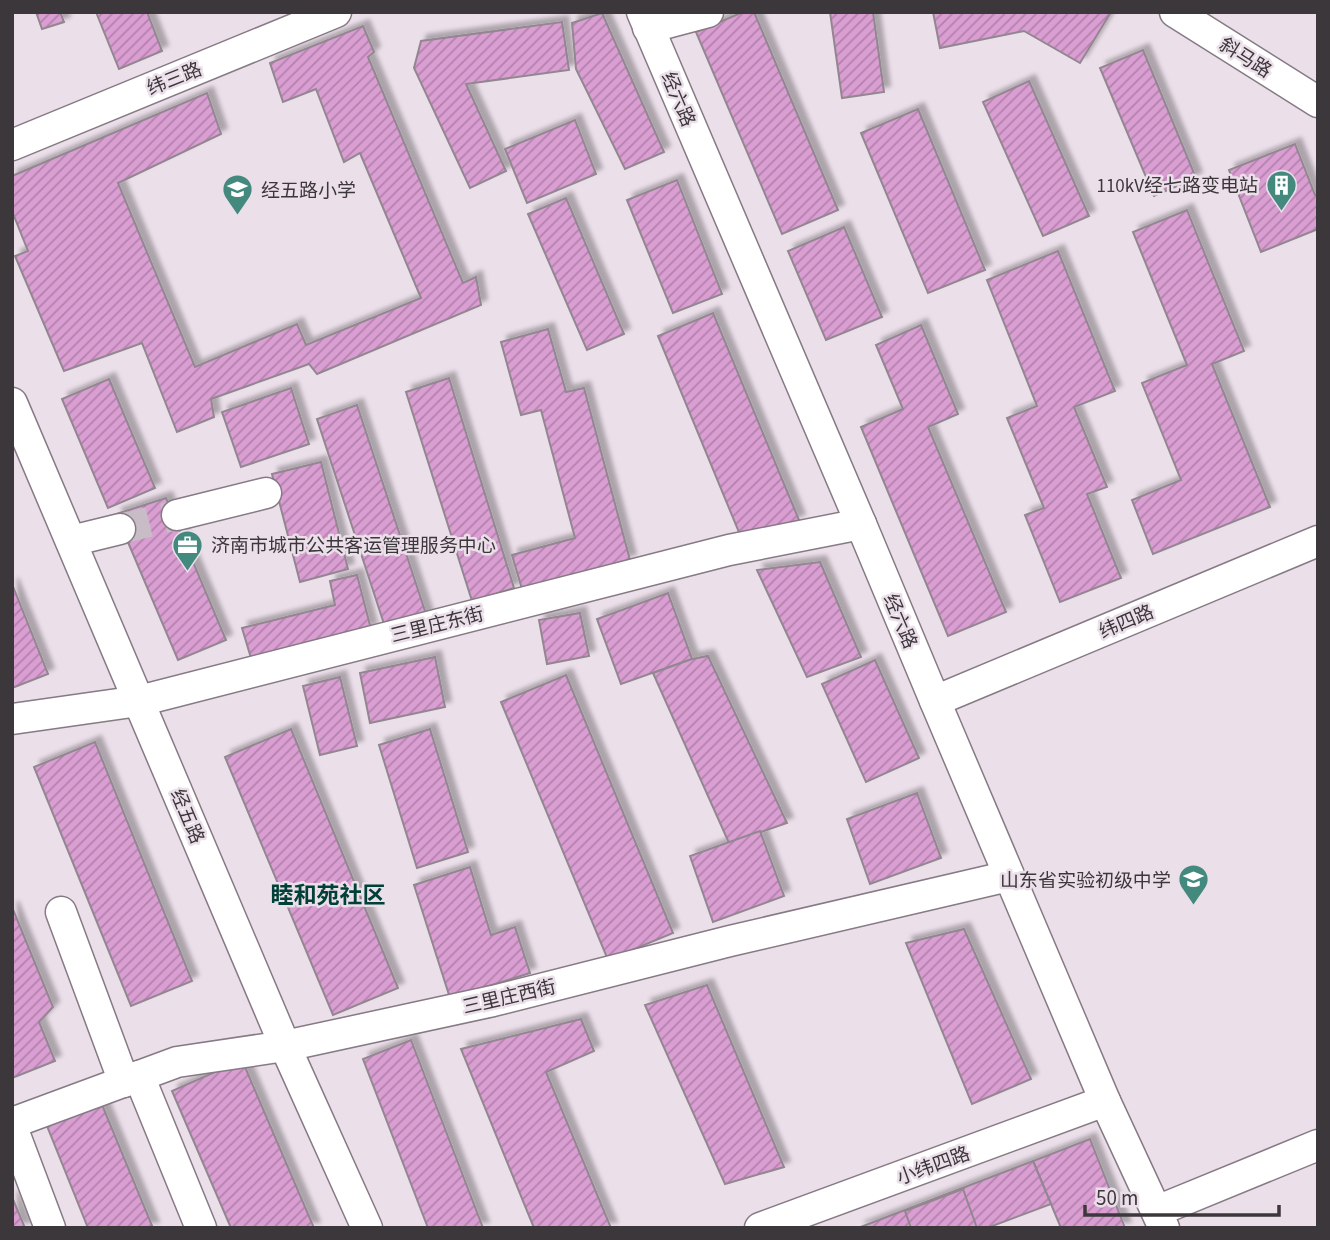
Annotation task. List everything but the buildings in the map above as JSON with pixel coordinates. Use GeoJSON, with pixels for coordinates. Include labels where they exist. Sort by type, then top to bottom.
{"type":"FeatureCollection","features":[{"type":"Feature","properties":{"kind":"street","name":"纬三路"},"geometry":{"type":"LineString","coordinates":[[12,145],[336,12]]}},
{"type":"Feature","properties":{"kind":"street"},"geometry":{"type":"LineString","coordinates":[[645,20],[708,12]]}},
{"type":"Feature","properties":{"kind":"street","name":"斜马路"},"geometry":{"type":"LineString","coordinates":[[1175,12],[1318,102]]}},
{"type":"Feature","properties":{"kind":"street","name":"经六路"},"geometry":{"type":"LineString","coordinates":[[645,20],[1105,1101],[1160,1220]]}},
{"type":"Feature","properties":{"kind":"street","name":"经五路"},"geometry":{"type":"LineString","coordinates":[[12,403],[285,1046],[367,1228]]}},
{"type":"Feature","properties":{"kind":"street"},"geometry":{"type":"LineString","coordinates":[[177,515],[266,494]]}},
{"type":"Feature","properties":{"kind":"street","name":"三里庄东街"},"geometry":{"type":"LineString","coordinates":[[12,719],[139,701],[729,550],[861,524]]}},
{"type":"Feature","properties":{"kind":"street"},"geometry":{"type":"LineString","coordinates":[[71,541],[120,529]]}},
{"type":"Feature","properties":{"kind":"street","name":"纬四路"},"geometry":{"type":"LineString","coordinates":[[935,701],[1318,541]]}},
{"type":"Feature","properties":{"kind":"street","name":"三里庄西街"},"geometry":{"type":"LineString","coordinates":[[12,1125],[177,1062],[285,1046],[493,1001],[730,941],[1009,876]]}},
{"type":"Feature","properties":{"kind":"street"},"geometry":{"type":"LineString","coordinates":[[61,912],[132,1079],[201,1228]]}},
{"type":"Feature","properties":{"kind":"street","name":"小纬四路"},"geometry":{"type":"LineString","coordinates":[[760,1228],[1105,1101]]}},
{"type":"Feature","properties":{"kind":"street"},"geometry":{"type":"LineString","coordinates":[[12,1125],[50,1228]]}},
{"type":"Feature","properties":{"kind":"street"},"geometry":{"type":"LineString","coordinates":[[1160,1220],[1318,1145]]}},
{"type":"Feature","properties":{"kind":"tunnel"},"geometry":{"type":"LineString","coordinates":[[120,529],[177,515]]}},
{"type":"Feature","properties":{"kind":"place","name":"110kV经七路变电站"},"geometry":{"type":"Point","coordinates":[1281,212]}},
{"type":"Feature","properties":{"kind":"place","name":"经五路小学"},"geometry":{"type":"Point","coordinates":[238,217]}},
{"type":"Feature","properties":{"kind":"place","name":"济南市城市公共客运管理服务中心"},"geometry":{"type":"Point","coordinates":[188,572]}},
{"type":"Feature","properties":{"kind":"place","name":"山东省实验初级中学"},"geometry":{"type":"Point","coordinates":[1194,907]}},
{"type":"Feature","properties":{"kind":"district","name":"睦和苑社区"},"geometry":{"type":"Point","coordinates":[328,895]}}]}
